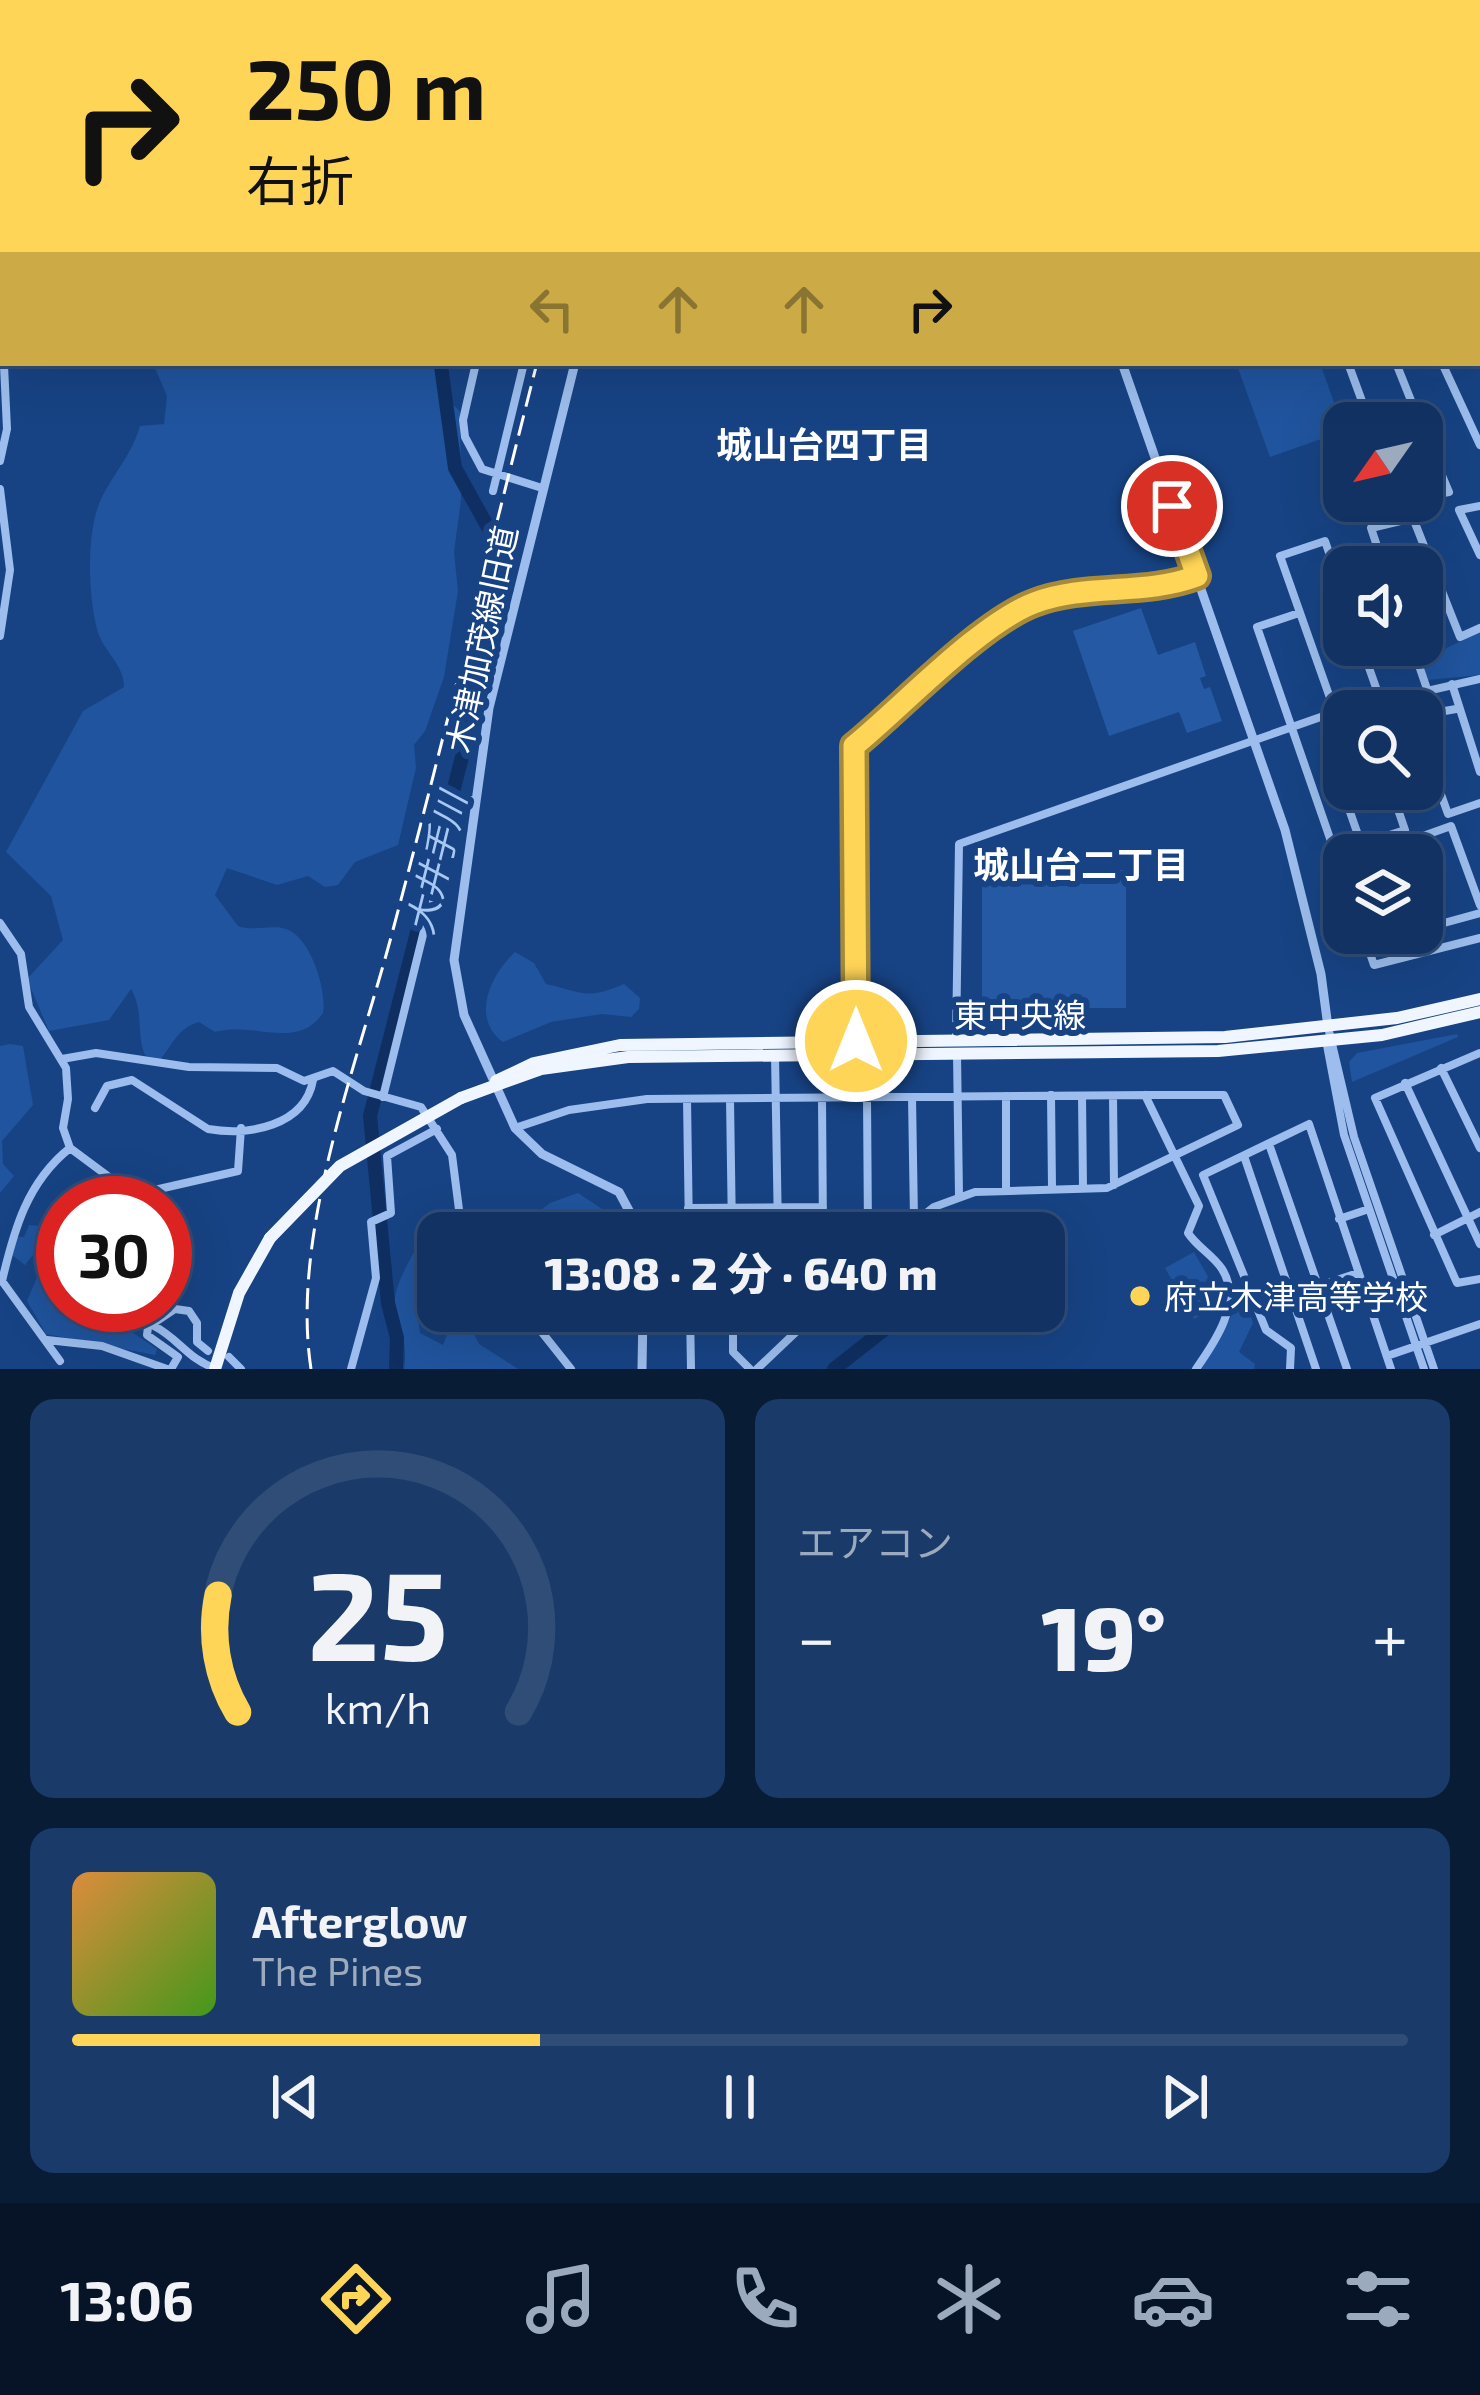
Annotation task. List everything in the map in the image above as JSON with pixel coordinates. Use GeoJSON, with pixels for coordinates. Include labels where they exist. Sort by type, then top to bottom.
{"type":"FeatureCollection","features":[{"type":"Feature","properties":{"kind":"highway","name":"東中央線"},"geometry":{"type":"LineString","coordinates":[[1330,1037],[1480,999]]}},
{"type":"Feature","properties":{"kind":"highway","name":"東中央線"},"geometry":{"type":"LineString","coordinates":[[215,1369],[239,1293],[269,1238],[340,1166],[494,1084],[587,1060],[1330,1037],[1480,1012]]}},
{"type":"Feature","properties":{"kind":"highway","name":"東中央線"},"geometry":{"type":"LineString","coordinates":[[494,1084],[505,1073],[534,1063],[620,1045],[856,1041],[956,1047]]}},
{"type":"Feature","properties":{"kind":"street"},"geometry":{"type":"LineString","coordinates":[[0,461],[7,429],[4,366]]}},
{"type":"Feature","properties":{"kind":"street","name":"木津加茂線旧道"},"geometry":{"type":"LineString","coordinates":[[382,1097],[456,801],[475,800],[499,662],[542,488],[482,469],[464,437],[476,366]]}},
{"type":"Feature","properties":{"kind":"street"},"geometry":{"type":"LineString","coordinates":[[493,490],[523,366]]}},
{"type":"Feature","properties":{"kind":"street"},"geometry":{"type":"LineString","coordinates":[[542,488],[573,366]]}},
{"type":"Feature","properties":{"kind":"street"},"geometry":{"type":"LineString","coordinates":[[1123,366],[1301,886],[1354,1137],[1421,1345],[1424,1369]]}},
{"type":"Feature","properties":{"kind":"street"},"geometry":{"type":"LineString","coordinates":[[1349,366],[1362,402]]}},
{"type":"Feature","properties":{"kind":"street"},"geometry":{"type":"LineString","coordinates":[[1397,366],[1411,402]]}},
{"type":"Feature","properties":{"kind":"street"},"geometry":{"type":"LineString","coordinates":[[1443,366],[1480,446]]}},
{"type":"Feature","properties":{"kind":"street"},"geometry":{"type":"LineString","coordinates":[[0,489],[10,569],[0,637]]}},
{"type":"Feature","properties":{"kind":"street"},"geometry":{"type":"LineString","coordinates":[[1480,506],[1459,510],[1480,555]]}},
{"type":"Feature","properties":{"kind":"street"},"geometry":{"type":"LineString","coordinates":[[1377,546],[1371,528],[1413,518],[1424,546]]}},
{"type":"Feature","properties":{"kind":"street"},"geometry":{"type":"LineString","coordinates":[[1327,546],[1325,541],[1280,556],[1327,690]]}},
{"type":"Feature","properties":{"kind":"street"},"geometry":{"type":"LineString","coordinates":[[856,1041],[854,746],[1000,623],[1031,604],[1066,596],[1140,591],[1197,576]]}},
{"type":"Feature","properties":{"kind":"street"},"geometry":{"type":"LineString","coordinates":[[1443,594],[1460,637],[1480,628]]}},
{"type":"Feature","properties":{"kind":"street"},"geometry":{"type":"LineString","coordinates":[[1299,613],[1257,627],[1329,834]]}},
{"type":"Feature","properties":{"kind":"street"},"geometry":{"type":"LineString","coordinates":[[1419,666],[1427,689]]}},
{"type":"Feature","properties":{"kind":"street"},"geometry":{"type":"LineString","coordinates":[[1422,690],[1480,679]]}},
{"type":"Feature","properties":{"kind":"street"},"geometry":{"type":"LineString","coordinates":[[1452,685],[1480,772]]}},
{"type":"Feature","properties":{"kind":"street"},"geometry":{"type":"LineString","coordinates":[[1443,711],[1456,709]]}},
{"type":"Feature","properties":{"kind":"street"},"geometry":{"type":"LineString","coordinates":[[958,1196],[959,844],[1323,716]]}},
{"type":"Feature","properties":{"kind":"street"},"geometry":{"type":"LineString","coordinates":[[475,800],[454,960],[464,1015],[515,1129],[542,1154],[619,1192],[630,1212]]}},
{"type":"Feature","properties":{"kind":"street"},"geometry":{"type":"LineString","coordinates":[[1443,800],[1448,814],[1480,803]]}},
{"type":"Feature","properties":{"kind":"street"},"geometry":{"type":"LineString","coordinates":[[1392,834],[1405,830],[1398,810]]}},
{"type":"Feature","properties":{"kind":"street"},"geometry":{"type":"LineString","coordinates":[[1430,834],[1451,826],[1480,909],[1443,924]]}},
{"type":"Feature","properties":{"kind":"street"},"geometry":{"type":"LineString","coordinates":[[0,923],[21,955],[29,1006],[62,1059],[68,1099],[63,1127],[70,1148],[111,1176]]}},
{"type":"Feature","properties":{"kind":"street"},"geometry":{"type":"LineString","coordinates":[[1443,947],[1480,938]]}},
{"type":"Feature","properties":{"kind":"street"},"geometry":{"type":"LineString","coordinates":[[1370,954],[1374,964],[1415,954]]}},
{"type":"Feature","properties":{"kind":"street"},"geometry":{"type":"LineString","coordinates":[[1330,1037],[1344,1135],[1434,1369]]}},
{"type":"Feature","properties":{"kind":"street"},"geometry":{"type":"LineString","coordinates":[[62,1059],[96,1053],[189,1067],[277,1068],[313,1080],[333,1071],[382,1097],[421,1107],[452,1155],[459,1212]]}},
{"type":"Feature","properties":{"kind":"street"},"geometry":{"type":"LineString","coordinates":[[775,1055],[778,1212]]}},
{"type":"Feature","properties":{"kind":"street"},"geometry":{"type":"LineString","coordinates":[[1479,1055],[1375,1098],[1457,1283],[1480,1279]]}},
{"type":"Feature","properties":{"kind":"street"},"geometry":{"type":"LineString","coordinates":[[1441,1068],[1480,1148]]}},
{"type":"Feature","properties":{"kind":"street"},"geometry":{"type":"LineString","coordinates":[[95,1108],[107,1086],[132,1080],[208,1129],[241,1128],[286,1121],[303,1106],[313,1080]]}},
{"type":"Feature","properties":{"kind":"street"},"geometry":{"type":"LineString","coordinates":[[1405,1083],[1480,1244]]}},
{"type":"Feature","properties":{"kind":"street"},"geometry":{"type":"LineString","coordinates":[[515,1129],[602,1103],[1051,1095],[1224,1095],[1238,1126],[1114,1185],[1006,1188],[958,1196],[930,1212]]}},
{"type":"Feature","properties":{"kind":"street"},"geometry":{"type":"LineString","coordinates":[[1051,1095],[1052,1188]]}},
{"type":"Feature","properties":{"kind":"street"},"geometry":{"type":"LineString","coordinates":[[1145,1095],[1199,1206],[1188,1233],[1219,1264],[1229,1285],[1221,1329],[1196,1369]]}},
{"type":"Feature","properties":{"kind":"street"},"geometry":{"type":"LineString","coordinates":[[1006,1096],[1006,1188]]}},
{"type":"Feature","properties":{"kind":"street"},"geometry":{"type":"LineString","coordinates":[[1082,1096],[1083,1188]]}},
{"type":"Feature","properties":{"kind":"street"},"geometry":{"type":"LineString","coordinates":[[1113,1096],[1114,1185]]}},
{"type":"Feature","properties":{"kind":"street"},"geometry":{"type":"LineString","coordinates":[[912,1097],[914,1212]]}},
{"type":"Feature","properties":{"kind":"street"},"geometry":{"type":"LineString","coordinates":[[822,1098],[823,1212]]}},
{"type":"Feature","properties":{"kind":"street"},"geometry":{"type":"LineString","coordinates":[[867,1098],[868,1212]]}},
{"type":"Feature","properties":{"kind":"street"},"geometry":{"type":"LineString","coordinates":[[687,1099],[688,1212]]}},
{"type":"Feature","properties":{"kind":"street"},"geometry":{"type":"LineString","coordinates":[[730,1099],[731,1212]]}},
{"type":"Feature","properties":{"kind":"street"},"geometry":{"type":"LineString","coordinates":[[1290,1369],[1291,1348],[1267,1330],[1203,1174],[1309,1124],[1391,1369]]}},
{"type":"Feature","properties":{"kind":"street"},"geometry":{"type":"LineString","coordinates":[[192,1181],[238,1171],[241,1128]]}},
{"type":"Feature","properties":{"kind":"street"},"geometry":{"type":"LineString","coordinates":[[351,1369],[376,1278],[375,1219],[392,1214],[387,1156],[437,1129]]}},
{"type":"Feature","properties":{"kind":"street"},"geometry":{"type":"LineString","coordinates":[[1268,1144],[1347,1369]]}},
{"type":"Feature","properties":{"kind":"street"},"geometry":{"type":"LineString","coordinates":[[60,1361],[2,1282],[16,1218],[56,1160],[70,1148]]}},
{"type":"Feature","properties":{"kind":"street"},"geometry":{"type":"LineString","coordinates":[[1244,1156],[1316,1369]]}},
{"type":"Feature","properties":{"kind":"street"},"geometry":{"type":"LineString","coordinates":[[688,1208],[823,1207]]}},
{"type":"Feature","properties":{"kind":"street"},"geometry":{"type":"LineString","coordinates":[[1339,1219],[1369,1209]]}},
{"type":"Feature","properties":{"kind":"street"},"geometry":{"type":"LineString","coordinates":[[1434,1235],[1480,1213]]}},
{"type":"Feature","properties":{"kind":"street"},"geometry":{"type":"LineString","coordinates":[[1259,1306],[1358,1273]]}},
{"type":"Feature","properties":{"kind":"street"},"geometry":{"type":"LineString","coordinates":[[192,1315],[197,1322],[197,1342],[208,1352]]}},
{"type":"Feature","properties":{"kind":"street"},"geometry":{"type":"LineString","coordinates":[[1388,1356],[1480,1324]]}},
{"type":"Feature","properties":{"kind":"street"},"geometry":{"type":"LineString","coordinates":[[46,1340],[101,1346],[169,1369],[178,1357],[148,1338],[150,1332]]}},
{"type":"Feature","properties":{"kind":"street"},"geometry":{"type":"LineString","coordinates":[[167,1332],[195,1361],[215,1369]]}},
{"type":"Feature","properties":{"kind":"street"},"geometry":{"type":"LineString","coordinates":[[542,1332],[571,1369]]}},
{"type":"Feature","properties":{"kind":"street"},"geometry":{"type":"LineString","coordinates":[[642,1369],[643,1332]]}},
{"type":"Feature","properties":{"kind":"street"},"geometry":{"type":"LineString","coordinates":[[690,1332],[691,1369]]}},
{"type":"Feature","properties":{"kind":"street"},"geometry":{"type":"LineString","coordinates":[[733,1332],[733,1352],[753,1369],[794,1334]]}},
{"type":"Feature","properties":{"kind":"street"},"geometry":{"type":"LineString","coordinates":[[229,1357],[241,1369]]}},
{"type":"Feature","properties":{"kind":"shaded area"},"geometry":{"type":"Polygon","coordinates":[[[154,366],[444,366],[440,390],[460,412],[461,500],[454,552],[458,591],[444,677],[425,731],[414,745],[416,768],[398,845],[355,862],[338,885],[325,887],[308,876],[277,885],[227,868],[215,895],[238,926],[286,929],[303,942],[320,979],[323,1013],[312,1025],[287,1033],[215,1032],[199,1022],[180,1033],[159,1061],[145,1055],[131,989],[109,1020],[49,1031],[27,979],[63,940],[51,896],[6,852],[83,711],[124,687],[97,629],[91,545],[101,499],[140,426],[164,424],[167,396],[154,366]]]}},
{"type":"Feature","properties":{"kind":"shaded area"},"geometry":{"type":"Polygon","coordinates":[[[1321,366],[1334,402],[1323,402],[1323,438],[1270,457],[1238,368],[1321,366]]]}},
{"type":"Feature","properties":{"kind":"shaded area"},"geometry":{"type":"Polygon","coordinates":[[[1480,632],[1480,675],[1428,680],[1423,666],[1443,666],[1443,650],[1480,632]]]}},
{"type":"Feature","properties":{"kind":"shaded area"},"geometry":{"type":"Polygon","coordinates":[[[515,952],[534,963],[546,984],[593,993],[624,984],[640,998],[639,1009],[631,1017],[602,1014],[551,1022],[503,1042],[493,1032],[486,1009],[498,972],[515,952]]]}},
{"type":"Feature","properties":{"kind":"shaded area"},"geometry":{"type":"Polygon","coordinates":[[[1457,1034],[1352,1082],[1349,1062],[1357,1053],[1457,1034]]]}},
{"type":"Feature","properties":{"kind":"shaded area"},"geometry":{"type":"Polygon","coordinates":[[[0,1046],[23,1046],[33,1105],[2,1141],[3,1164],[14,1176],[0,1193],[0,1046]]]}},
{"type":"Feature","properties":{"kind":"shaded area"},"geometry":{"type":"Polygon","coordinates":[[[578,1193],[606,1212],[539,1212],[578,1193]]]}},
{"type":"Feature","properties":{"kind":"shaded area"},"geometry":{"type":"Polygon","coordinates":[[[29,1225],[36,1226],[36,1257],[33,1255],[25,1265],[12,1255],[15,1237],[24,1237],[29,1225]]]}},
{"type":"Feature","properties":{"kind":"shaded area"},"geometry":{"type":"Polygon","coordinates":[[[417,1248],[417,1332],[443,1345],[448,1332],[475,1332],[479,1344],[518,1369],[404,1369],[396,1294],[417,1248]]]}},
{"type":"Feature","properties":{"kind":"shaded area"},"geometry":{"type":"Polygon","coordinates":[[[1194,1252],[1223,1303],[1194,1319],[1165,1268],[1194,1252]]]}},
{"type":"Feature","properties":{"kind":"shaded area"},"geometry":{"type":"Polygon","coordinates":[[[36,1280],[36,1317],[27,1301],[36,1280]]]}},
{"type":"Feature","properties":{"kind":"shaded area"},"geometry":{"type":"Polygon","coordinates":[[[1244,1294],[1253,1323],[1239,1352],[1255,1364],[1254,1369],[1200,1369],[1244,1294]]]}},
{"type":"Feature","properties":{"kind":"shaded area"},"geometry":{"type":"Polygon","coordinates":[[[132,1332],[157,1349],[155,1355],[46,1334],[132,1332]]]}},
{"type":"Feature","properties":{"kind":"building"},"geometry":{"type":"Polygon","coordinates":[[[1141,608],[1158,655],[1195,642],[1206,676],[1200,678],[1204,689],[1210,687],[1222,721],[1187,733],[1179,712],[1109,736],[1073,631],[1141,608]]]}},
{"type":"Feature","properties":{"kind":"building"},"geometry":{"type":"Polygon","coordinates":[[[982,870],[1126,870],[1126,1008],[982,1008],[982,870]]]}},
{"type":"Feature","properties":{"kind":"waterway","name":"大井手川"},"geometry":{"type":"LineString","coordinates":[[396,1369],[397,1338],[388,1303],[370,1116],[484,671],[499,547],[455,468],[441,366]]}},
{"type":"Feature","properties":{"kind":"waterway"},"geometry":{"type":"LineString","coordinates":[[834,1369],[881,1332]]}},
{"type":"Feature","properties":{"kind":"railway"},"geometry":{"type":"LineString","coordinates":[[311,1369],[310,1261],[332,1146],[413,856],[536,366]]}},
{"type":"Feature","properties":{"kind":"place","name":"府立木津高等学校"},"geometry":{"type":"Point","coordinates":[1140,1296]}},
{"type":"Feature","properties":{"kind":"district","name":"城山台四丁目"},"geometry":{"type":"Point","coordinates":[824,443]}},
{"type":"Feature","properties":{"kind":"district","name":"城山台二丁目"},"geometry":{"type":"Point","coordinates":[1081,863]}},
{"type":"Feature","properties":{"kind":"route"},"geometry":{"type":"LineString","coordinates":[[856,1041],[854,746],[1000,623],[1031,604],[1066,596],[1140,591],[1197,576],[1172,506]]}}]}
